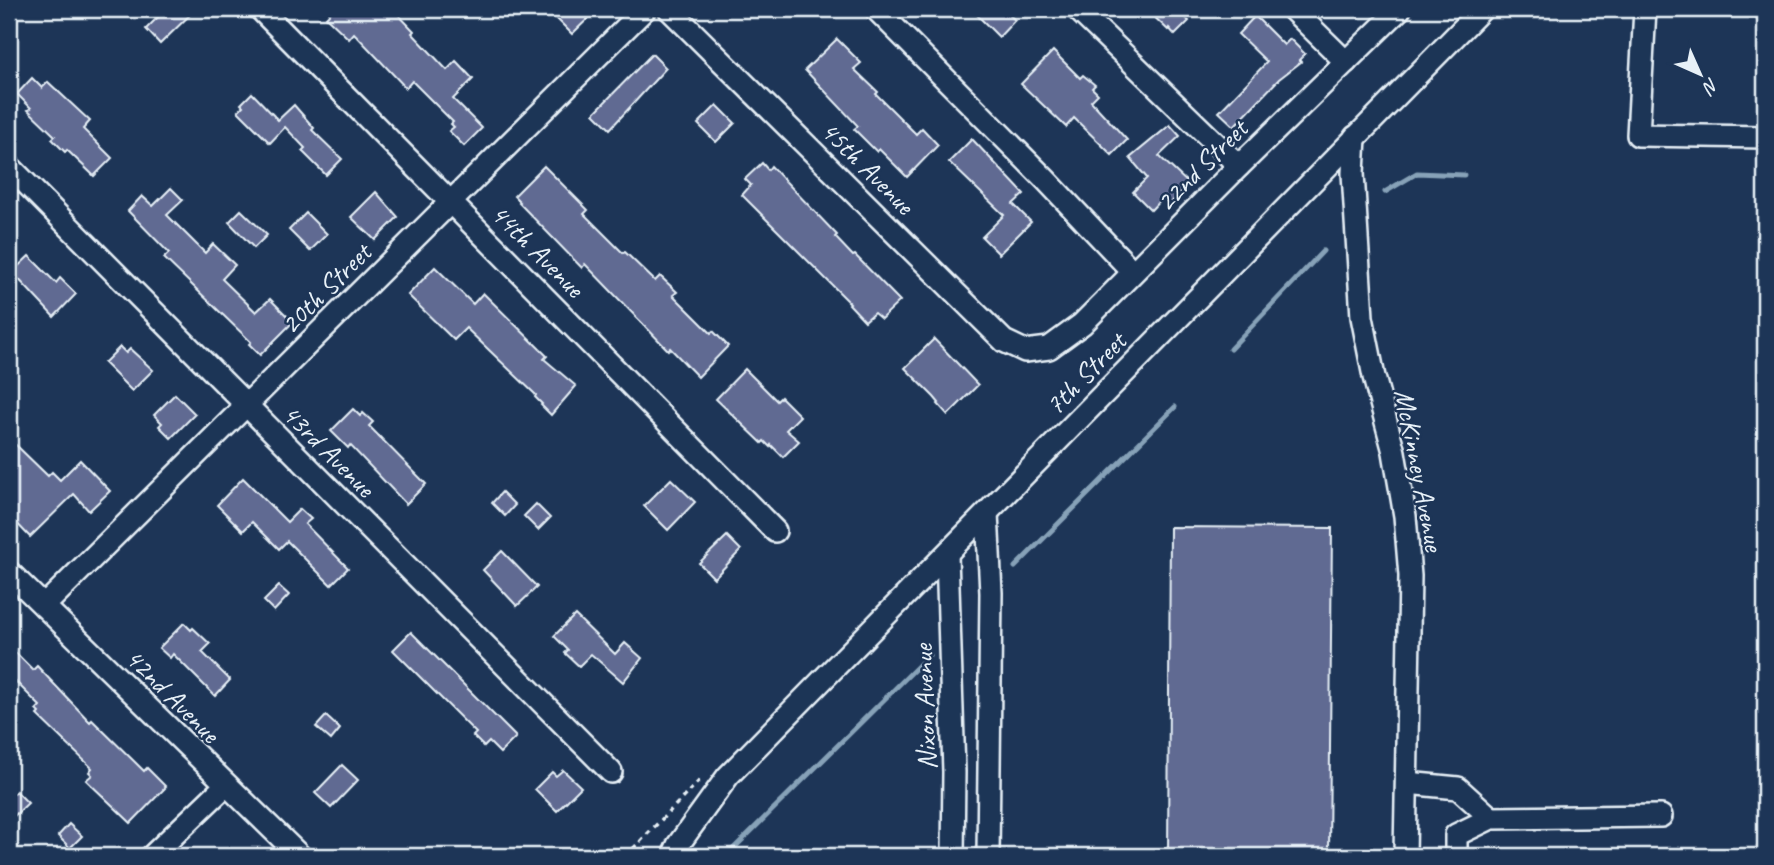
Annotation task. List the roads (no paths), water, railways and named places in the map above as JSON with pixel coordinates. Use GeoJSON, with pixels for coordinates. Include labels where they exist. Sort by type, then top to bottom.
{"type":"FeatureCollection","features":[{"type":"Feature","properties":{"kind":"street","name":"44th Avenue"},"geometry":{"type":"LineString","coordinates":[[260,9],[775,531]]}},
{"type":"Feature","properties":{"kind":"street","name":"20th Street"},"geometry":{"type":"LineString","coordinates":[[44,606],[645,9]]}},
{"type":"Feature","properties":{"kind":"street","name":"45th Avenue"},"geometry":{"type":"LineString","coordinates":[[669,9],[1004,341],[1025,351],[1035,351]]}},
{"type":"Feature","properties":{"kind":"street"},"geometry":{"type":"LineString","coordinates":[[876,9],[1133,272]]}},
{"type":"Feature","properties":{"kind":"street"},"geometry":{"type":"LineString","coordinates":[[1077,9],[1239,166]]}},
{"type":"Feature","properties":{"kind":"street"},"geometry":{"type":"LineString","coordinates":[[1292,9],[1346,62]]}},
{"type":"Feature","properties":{"kind":"street","name":"22nd Street"},"geometry":{"type":"LineString","coordinates":[[1035,351],[1049,348],[1068,336],[1400,9]]}},
{"type":"Feature","properties":{"kind":"street","name":"7th Street"},"geometry":{"type":"LineString","coordinates":[[673,856],[678,845],[728,776],[1482,9]]}},
{"type":"Feature","properties":{"kind":"street"},"geometry":{"type":"LineString","coordinates":[[1645,9],[1639,135],[1765,137]]}},
{"type":"Feature","properties":{"kind":"street","name":"McKinney Avenue"},"geometry":{"type":"LineString","coordinates":[[1354,137],[1353,173],[1362,317],[1374,377],[1394,452],[1405,516],[1410,576],[1405,856]]}},
{"type":"Feature","properties":{"kind":"street","name":"43rd Avenue"},"geometry":{"type":"LineString","coordinates":[[9,166],[611,772]]}},
{"type":"Feature","properties":{"kind":"street"},"geometry":{"type":"LineString","coordinates":[[987,513],[991,593],[988,856]]}},
{"type":"Feature","properties":{"kind":"street","name":"Nixon Avenue"},"geometry":{"type":"LineString","coordinates":[[947,555],[954,772],[953,856]]}},
{"type":"Feature","properties":{"kind":"street","name":"42nd Avenue"},"geometry":{"type":"LineString","coordinates":[[9,573],[300,856]]}},
{"type":"Feature","properties":{"kind":"street"},"geometry":{"type":"LineString","coordinates":[[1407,783],[1458,788],[1491,818]]}},
{"type":"Feature","properties":{"kind":"street"},"geometry":{"type":"LineString","coordinates":[[152,856],[226,785]]}},
{"type":"Feature","properties":{"kind":"street"},"geometry":{"type":"LineString","coordinates":[[1456,856],[1456,835],[1491,818],[1661,816]]}},
{"type":"Feature","properties":{"kind":"waterway"},"geometry":{"type":"LineString","coordinates":[[1385,192],[1417,173],[1464,175]]}},
{"type":"Feature","properties":{"kind":"waterway"},"geometry":{"type":"LineString","coordinates":[[1230,349],[1323,251]]}},
{"type":"Feature","properties":{"kind":"waterway"},"geometry":{"type":"LineString","coordinates":[[1015,567],[1175,407]]}},
{"type":"Feature","properties":{"kind":"waterway"},"geometry":{"type":"LineString","coordinates":[[726,856],[929,655]]}}]}
